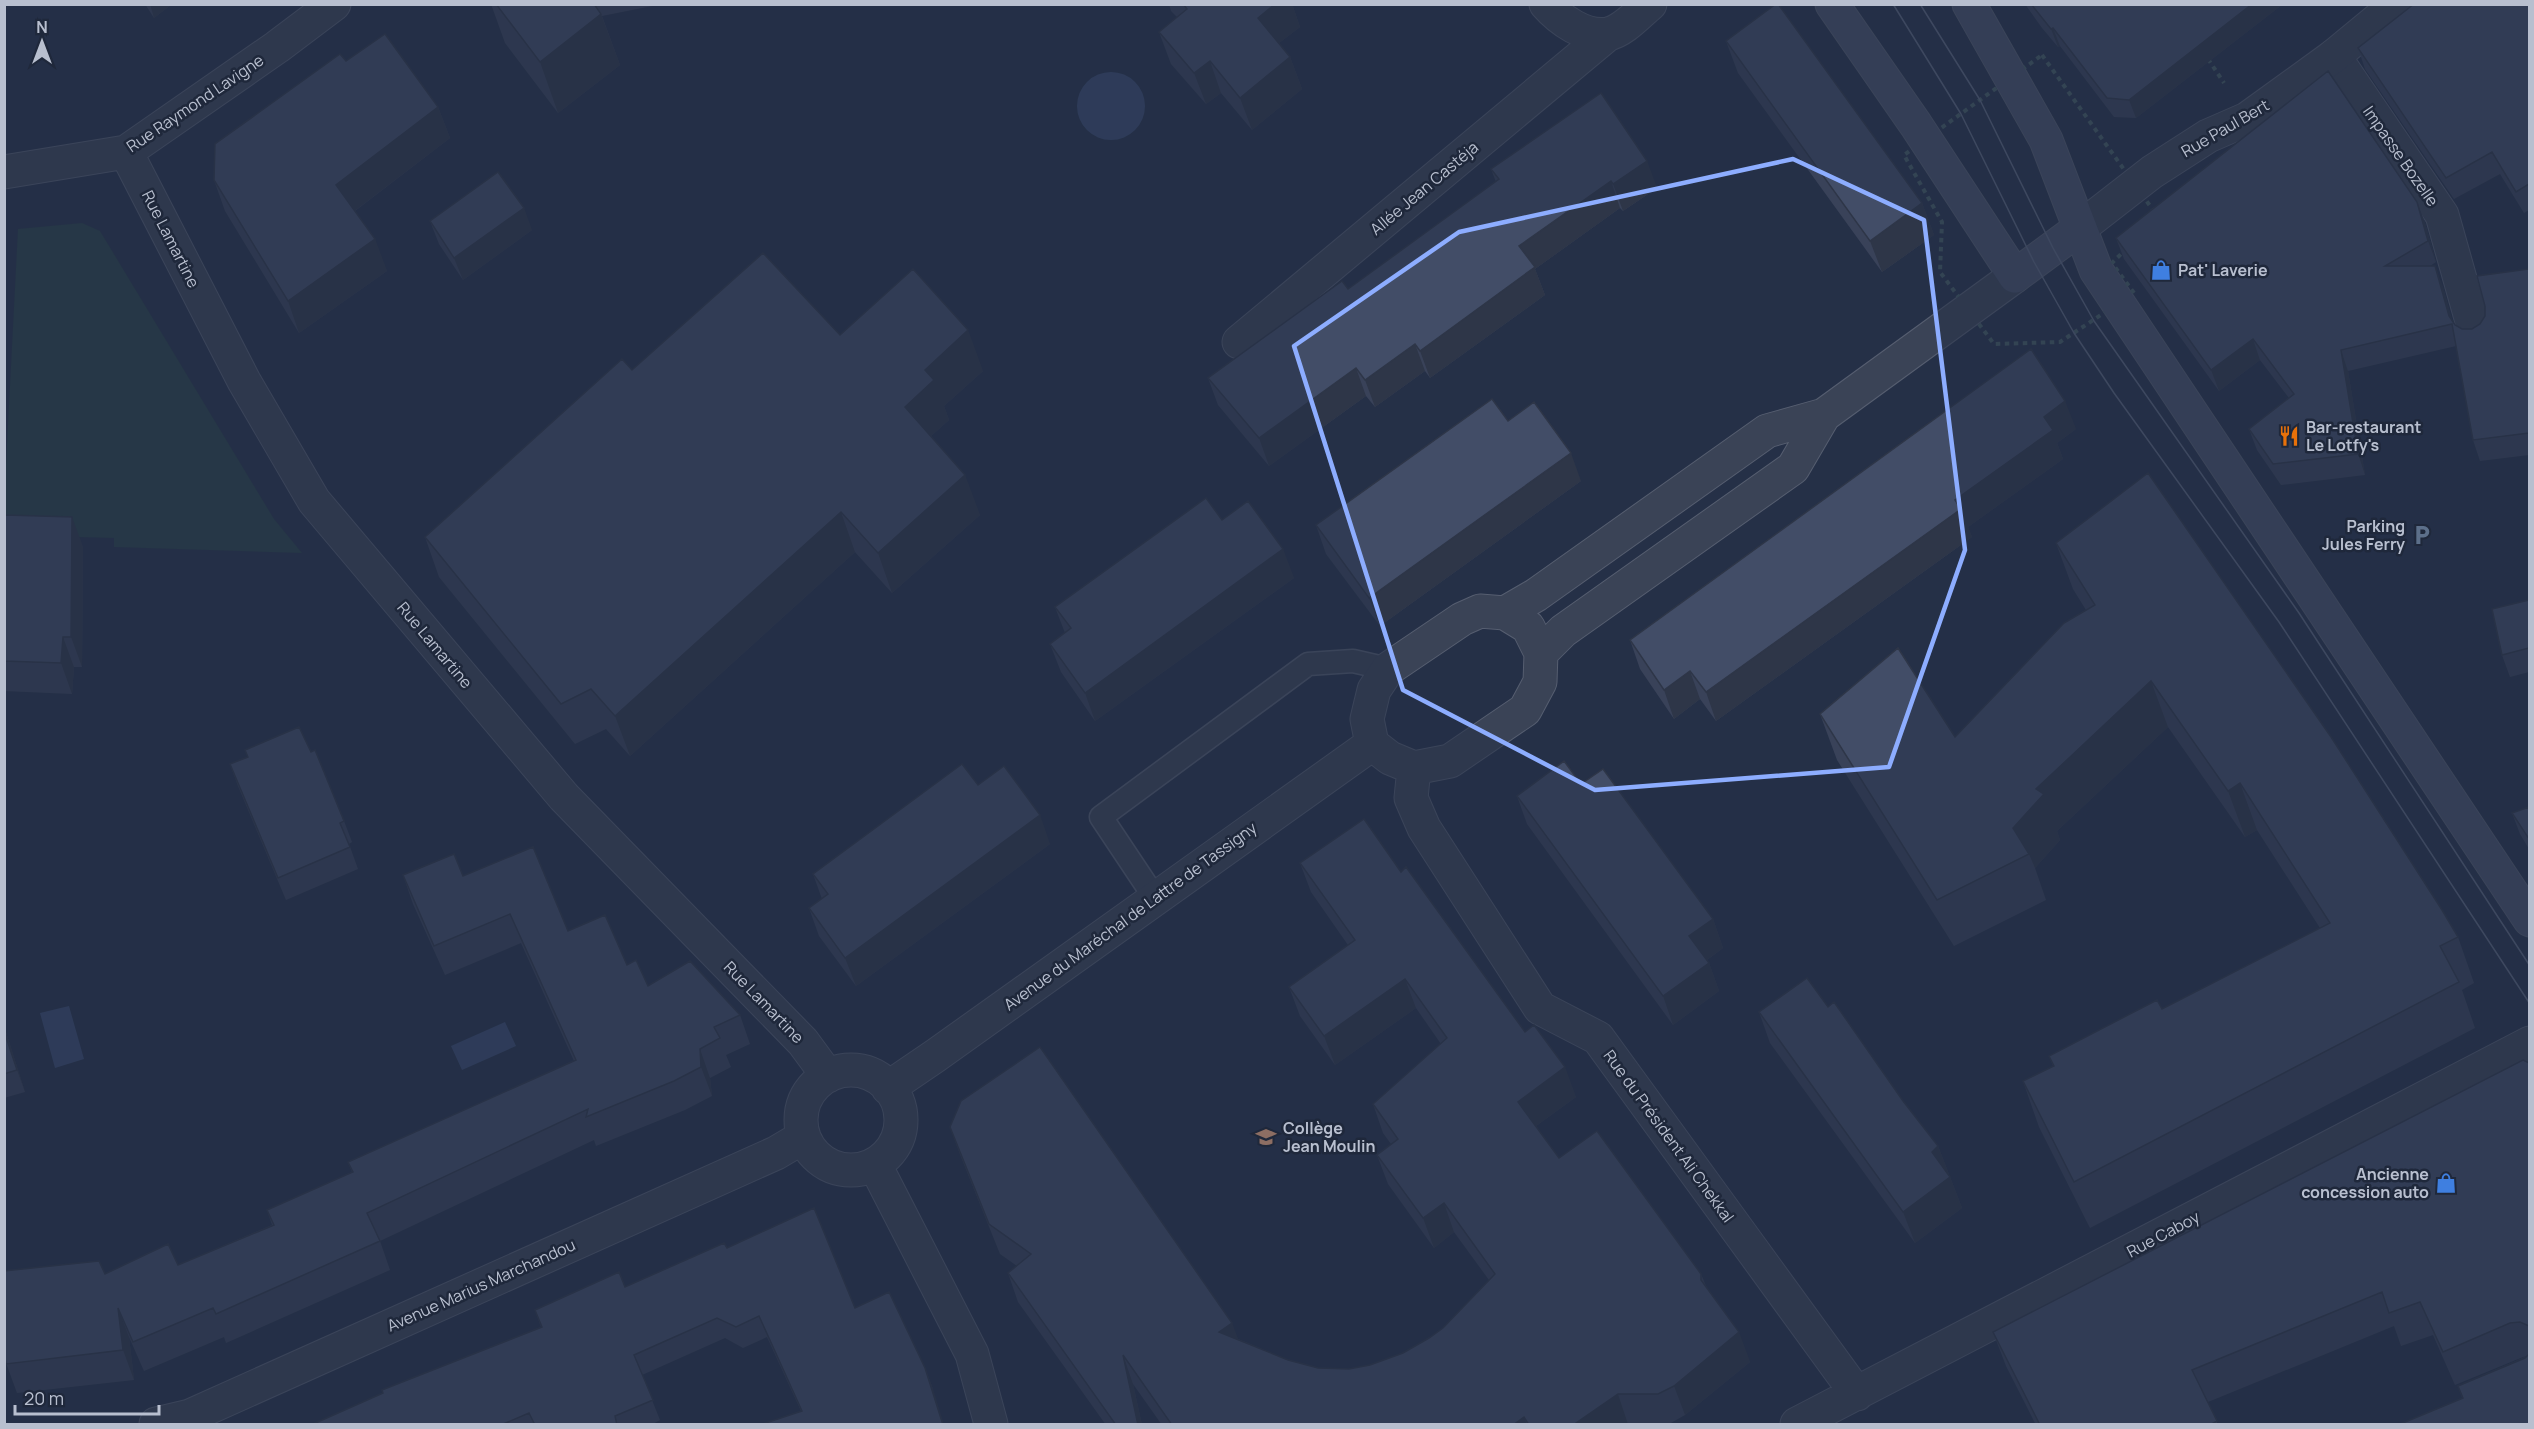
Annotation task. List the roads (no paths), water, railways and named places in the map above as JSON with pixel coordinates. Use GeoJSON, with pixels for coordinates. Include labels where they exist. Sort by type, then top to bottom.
{"type":"FeatureCollection","features":[{"type":"Feature","properties":{"kind":"main road"},"geometry":{"type":"LineString","coordinates":[[1832,4],[1916,124],[2015,276],[2080,228]]}},
{"type":"Feature","properties":{"kind":"main road"},"geometry":{"type":"LineString","coordinates":[[1969,4],[2046,140],[2096,270],[2318,600],[2529,920]]}},
{"type":"Feature","properties":{"kind":"street","name":"Rue Raymond Lavigne"},"geometry":{"type":"LineString","coordinates":[[4,172],[126,152],[277,47],[334,4]]}},
{"type":"Feature","properties":{"kind":"street"},"geometry":{"type":"LineString","coordinates":[[1546,4],[1556,15],[1583,31],[1608,34]]}},
{"type":"Feature","properties":{"kind":"street","name":"Allée Jean Castéja"},"geometry":{"type":"LineString","coordinates":[[1239,342],[1608,34],[1626,24],[1650,4]]}},
{"type":"Feature","properties":{"kind":"street","name":"Rue Paul Bert"},"geometry":{"type":"LineString","coordinates":[[2080,228],[2171,160],[2208,136],[2247,119],[2334,56],[2397,4]]}},
{"type":"Feature","properties":{"kind":"street","name":"Impasse Bozelle"},"geometry":{"type":"LineString","coordinates":[[2334,56],[2442,215],[2475,332]]}},
{"type":"Feature","properties":{"kind":"street","name":"Rue Lamartine"},"geometry":{"type":"LineString","coordinates":[[126,152],[244,381],[314,501],[564,797],[803,1042],[828,1076]]}},
{"type":"Feature","properties":{"kind":"street"},"geometry":{"type":"LineString","coordinates":[[1505,612],[1536,595],[1767,431],[1824,415],[2015,276]]}},
{"type":"Feature","properties":{"kind":"street"},"geometry":{"type":"LineString","coordinates":[[1541,653],[1563,631],[1793,468],[1824,415]]}},
{"type":"Feature","properties":{"kind":"street"},"geometry":{"type":"LineString","coordinates":[[1480,611],[1505,612],[1528,627],[1541,653],[1540,682],[1525,710],[1450,761],[1414,768],[1390,758],[1372,744],[1367,719],[1374,690],[1388,669],[1462,619],[1480,611]]}},
{"type":"Feature","properties":{"kind":"street","name":"Avenue du Maréchal de Lattre de Tassigny"},"geometry":{"type":"LineString","coordinates":[[888,1088],[1372,744]]}},
{"type":"Feature","properties":{"kind":"street","name":"Rue du Président Ali Chekkal"},"geometry":{"type":"LineString","coordinates":[[1414,768],[1411,798],[1424,828],[1540,1008],[1598,1038],[1857,1394]]}},
{"type":"Feature","properties":{"kind":"street","name":"Rue Caboy"},"geometry":{"type":"LineString","coordinates":[[1797,1425],[2529,1043]]}},
{"type":"Feature","properties":{"kind":"street"},"geometry":{"type":"LineString","coordinates":[[852,1070],[870,1074],[888,1088],[896,1098],[901,1116],[899,1134],[891,1150],[875,1165],[854,1170],[833,1167],[815,1156],[803,1137],[800,1118],[804,1100],[816,1084],[832,1073],[852,1070]]}},
{"type":"Feature","properties":{"kind":"street","name":"Avenue Marius Marchandou"},"geometry":{"type":"LineString","coordinates":[[156,1425],[190,1416],[776,1153],[803,1137]]}},
{"type":"Feature","properties":{"kind":"street"},"geometry":{"type":"LineString","coordinates":[[875,1165],[972,1354],[990,1425]]}},
{"type":"Feature","properties":{"kind":"lane"},"geometry":{"type":"LineString","coordinates":[[1155,898],[1101,817],[1308,664],[1353,661],[1388,669]]}},
{"type":"Feature","properties":{"kind":"water"},"geometry":{"type":"Polygon","coordinates":[[[1111,72],[1124,75],[1135,82],[1142,93],[1145,106],[1142,119],[1135,130],[1124,137],[1111,140],[1098,137],[1087,130],[1080,119],[1077,106],[1080,93],[1087,82],[1098,75],[1111,72]]]}},
{"type":"Feature","properties":{"kind":"water"},"geometry":{"type":"Polygon","coordinates":[[[69,1006],[84,1059],[55,1068],[40,1013],[69,1006]]]}},
{"type":"Feature","properties":{"kind":"water"},"geometry":{"type":"Polygon","coordinates":[[[505,1022],[516,1046],[462,1070],[451,1046],[505,1022]]]}},
{"type":"Feature","properties":{"kind":"tram line"},"geometry":{"type":"LineString","coordinates":[[1893,4],[1961,114],[2034,262],[2074,333],[2114,393],[2279,622],[2530,1004]]}},
{"type":"Feature","properties":{"kind":"tram line"},"geometry":{"type":"LineString","coordinates":[[1920,4],[1980,100],[2053,248],[2094,321],[2299,613],[2530,966]]}},
{"type":"Feature","properties":{"kind":"place","name":"Pat' Laverie"},"geometry":{"type":"Point","coordinates":[2161,270]}},
{"type":"Feature","properties":{"kind":"place","name":"Bar-restaurant Le Lotfy's"},"geometry":{"type":"Point","coordinates":[2289,436]}},
{"type":"Feature","properties":{"kind":"place","name":"Parking Jules Ferry"},"geometry":{"type":"Point","coordinates":[2422,535]}},
{"type":"Feature","properties":{"kind":"place","name":"Collège Jean Moulin"},"geometry":{"type":"Point","coordinates":[1266,1137]}},
{"type":"Feature","properties":{"kind":"place","name":"Ancienne concession auto"},"geometry":{"type":"Point","coordinates":[2446,1183]}}]}
